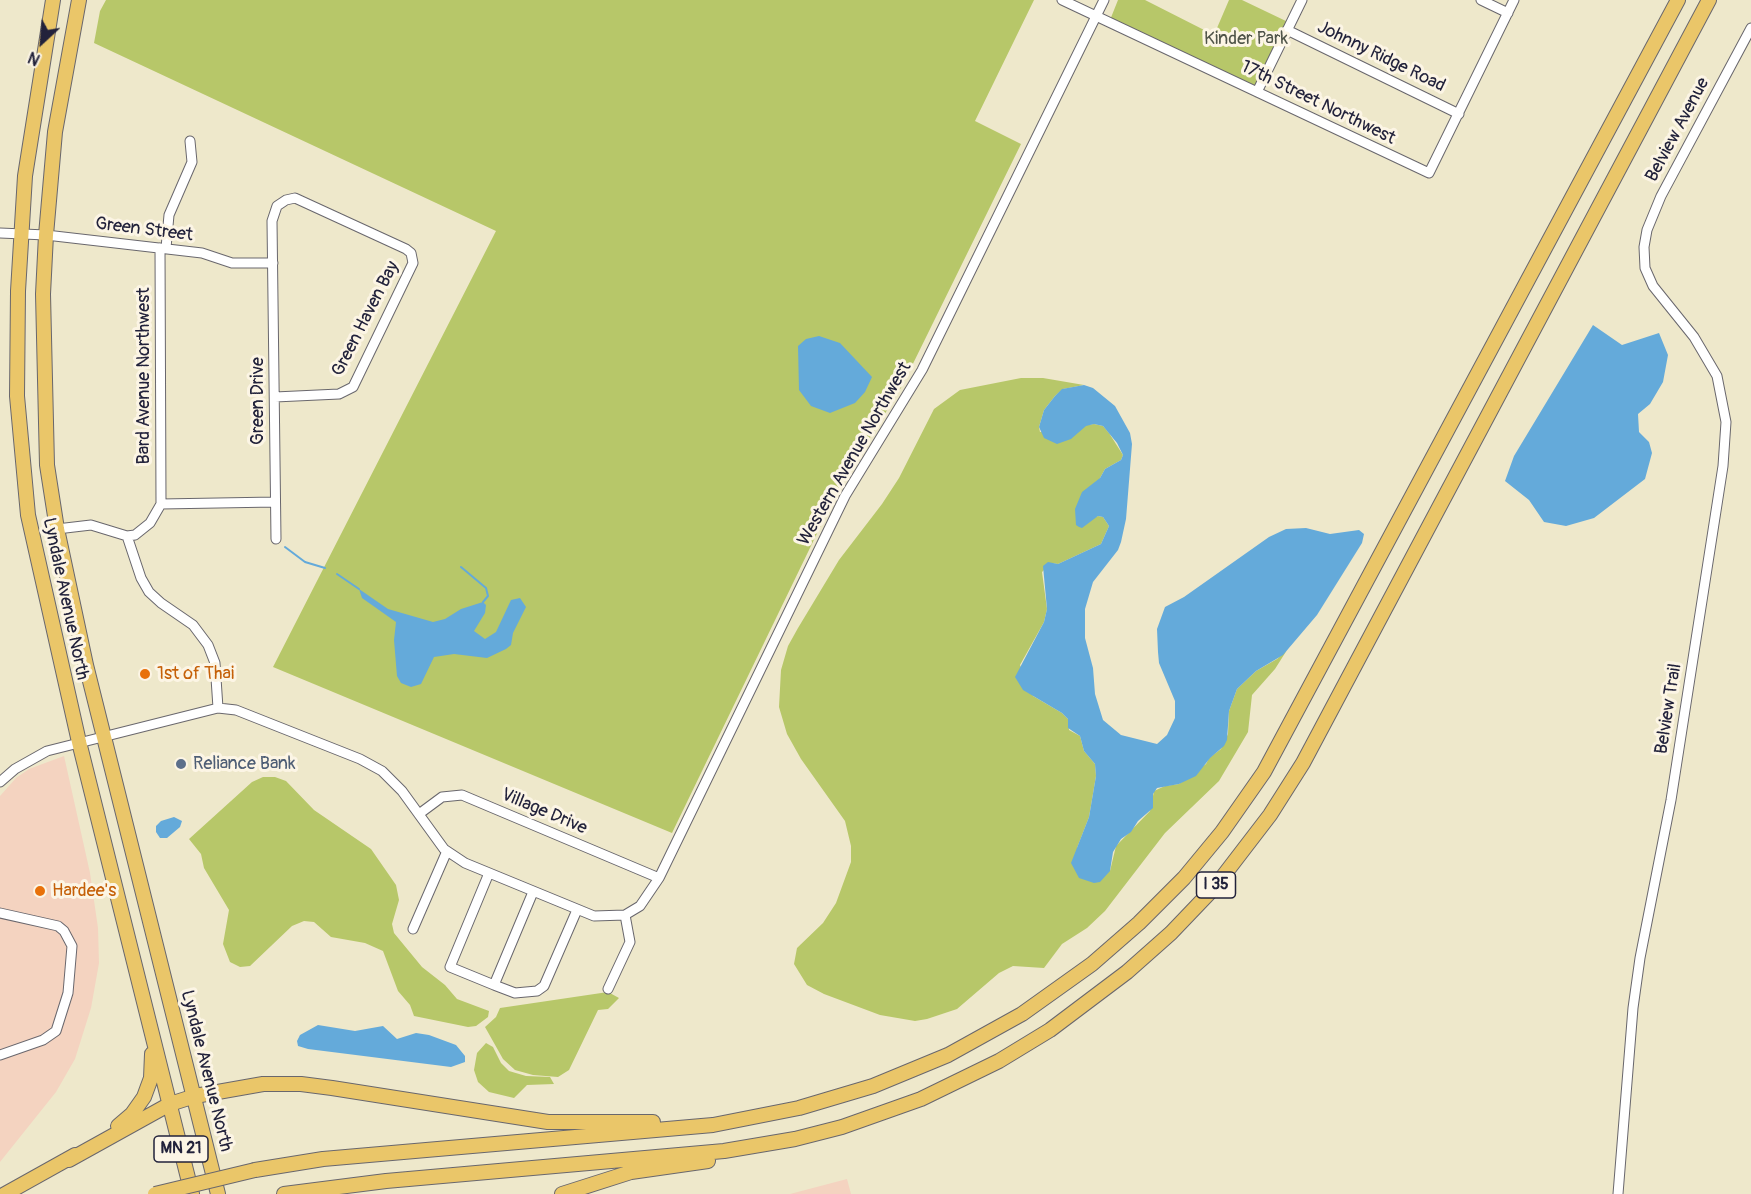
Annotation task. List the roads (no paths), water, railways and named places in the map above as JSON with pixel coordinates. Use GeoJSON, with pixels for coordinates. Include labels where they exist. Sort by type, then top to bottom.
{"type":"FeatureCollection","features":[{"type":"Feature","properties":{"kind":"highway","name":"Lyndale Avenue North"},"geometry":{"type":"LineString","coordinates":[[53,0],[32,119],[21,234],[16,350],[23,470],[34,552],[192,1194]]}},
{"type":"Feature","properties":{"kind":"highway","name":"Lyndale Avenue North"},"geometry":{"type":"LineString","coordinates":[[79,0],[55,132],[46,235],[43,294],[47,465],[57,529],[104,736],[218,1194]]}},
{"type":"Feature","properties":{"kind":"highway","name":"I 35"},"geometry":{"type":"LineString","coordinates":[[155,1194],[255,1170],[323,1159],[690,1127],[742,1120],[799,1108],[873,1086],[948,1055],[999,1027],[1053,993],[1116,944],[1164,899],[1205,853],[1237,812],[1276,752],[1678,0]]}},
{"type":"Feature","properties":{"kind":"highway","name":"I 35"},"geometry":{"type":"LineString","coordinates":[[284,1194],[375,1182],[724,1151],[842,1127],[949,1086],[1050,1030],[1107,989],[1148,954],[1193,910],[1232,866],[1270,815],[1303,763],[1709,0]]}},
{"type":"Feature","properties":{"kind":"highway"},"geometry":{"type":"LineString","coordinates":[[69,1160],[124,1121],[144,1097],[152,1069],[149,1020]]}},
{"type":"Feature","properties":{"kind":"highway"},"geometry":{"type":"LineString","coordinates":[[5,1194],[170,1104],[195,1096],[263,1084],[301,1084],[548,1122],[742,1120]]}},
{"type":"Feature","properties":{"kind":"highway"},"geometry":{"type":"LineString","coordinates":[[562,1194],[631,1172],[755,1152],[842,1127]]}},
{"type":"Feature","properties":{"kind":"street","name":"17th Street Northwest"},"geometry":{"type":"LineString","coordinates":[[1062,0],[1429,173],[1459,114]]}},
{"type":"Feature","properties":{"kind":"street","name":"Western Avenue Northwest"},"geometry":{"type":"LineString","coordinates":[[625,915],[644,902],[659,878],[829,527],[922,370],[1104,0]]}},
{"type":"Feature","properties":{"kind":"street"},"geometry":{"type":"LineString","coordinates":[[1257,92],[1302,0]]}},
{"type":"Feature","properties":{"kind":"street"},"geometry":{"type":"LineString","coordinates":[[1480,0],[1508,13]]}},
{"type":"Feature","properties":{"kind":"street"},"geometry":{"type":"LineString","coordinates":[[1459,114],[1514,0]]}},
{"type":"Feature","properties":{"kind":"street","name":"Belview Avenue"},"geometry":{"type":"LineString","coordinates":[[1644,252],[1647,230],[1658,202],[1751,28]]}},
{"type":"Feature","properties":{"kind":"street","name":"Johnny Ridge Road"},"geometry":{"type":"LineString","coordinates":[[1287,30],[1459,114]]}},
{"type":"Feature","properties":{"kind":"street","name":"Bard Avenue Northwest"},"geometry":{"type":"LineString","coordinates":[[161,504],[163,248],[169,215],[192,162],[190,141]]}},
{"type":"Feature","properties":{"kind":"street","name":"Green Haven Bay"},"geometry":{"type":"LineString","coordinates":[[273,263],[274,213],[291,194],[406,249],[411,253],[413,263],[353,387],[339,394],[275,397]]}},
{"type":"Feature","properties":{"kind":"street","name":"Green Street"},"geometry":{"type":"LineString","coordinates":[[0,233],[46,235],[202,253],[225,262],[273,263]]}},
{"type":"Feature","properties":{"kind":"street","name":"Belview Trail"},"geometry":{"type":"LineString","coordinates":[[1618,1194],[1633,1008],[1640,958],[1671,800],[1723,465],[1726,422],[1722,394],[1710,362],[1688,328],[1653,286],[1646,268],[1644,252]]}},
{"type":"Feature","properties":{"kind":"street","name":"Green Drive"},"geometry":{"type":"LineString","coordinates":[[273,263],[276,538]]}},
{"type":"Feature","properties":{"kind":"street"},"geometry":{"type":"LineString","coordinates":[[57,529],[91,525],[127,536],[145,529],[161,504],[275,502]]}},
{"type":"Feature","properties":{"kind":"street"},"geometry":{"type":"LineString","coordinates":[[127,536],[141,578],[149,592],[193,625],[212,651],[217,674],[218,708]]}},
{"type":"Feature","properties":{"kind":"street"},"geometry":{"type":"LineString","coordinates":[[0,782],[29,759],[79,742],[218,708],[256,716],[371,764],[395,782],[447,851],[460,860],[577,910],[599,917],[625,915],[630,942],[608,989]]}},
{"type":"Feature","properties":{"kind":"street","name":"Village Drive"},"geometry":{"type":"LineString","coordinates":[[419,814],[442,797],[462,795],[659,878]]}},
{"type":"Feature","properties":{"kind":"street"},"geometry":{"type":"LineString","coordinates":[[413,929],[447,851]]}},
{"type":"Feature","properties":{"kind":"street"},"geometry":{"type":"LineString","coordinates":[[489,873],[450,967],[494,986],[515,993],[537,991],[544,986],[577,910]]}},
{"type":"Feature","properties":{"kind":"street"},"geometry":{"type":"LineString","coordinates":[[494,986],[533,892]]}},
{"type":"Feature","properties":{"kind":"street"},"geometry":{"type":"LineString","coordinates":[[0,913],[58,926],[72,946],[68,993],[56,1031],[43,1040],[0,1055]]}},
{"type":"Feature","properties":{"kind":"water"},"geometry":{"type":"Polygon","coordinates":[[[1593,325],[1622,345],[1659,333],[1668,355],[1663,382],[1650,404],[1638,414],[1639,432],[1649,442],[1652,453],[1645,479],[1594,518],[1566,526],[1544,522],[1529,500],[1505,481],[1514,456],[1593,325]]]}},
{"type":"Feature","properties":{"kind":"water"},"geometry":{"type":"Polygon","coordinates":[[[819,336],[840,343],[872,377],[865,392],[855,403],[830,413],[811,406],[799,390],[798,346],[806,339],[819,336]]]}},
{"type":"Feature","properties":{"kind":"water"},"geometry":{"type":"Polygon","coordinates":[[[1084,385],[1093,388],[1115,406],[1130,433],[1132,444],[1126,519],[1121,542],[1118,550],[1093,582],[1085,609],[1085,638],[1093,668],[1095,694],[1103,720],[1121,735],[1157,744],[1167,735],[1175,718],[1175,701],[1159,663],[1158,652],[1157,629],[1165,607],[1184,597],[1269,537],[1286,529],[1306,528],[1330,534],[1359,530],[1364,534],[1362,543],[1317,615],[1283,655],[1256,671],[1237,689],[1229,711],[1227,740],[1224,746],[1210,758],[1196,776],[1179,784],[1157,788],[1153,794],[1153,808],[1138,821],[1131,832],[1121,839],[1113,852],[1110,871],[1100,882],[1094,883],[1079,878],[1071,863],[1089,817],[1096,776],[1095,764],[1084,751],[1080,736],[1068,728],[1068,719],[1023,690],[1015,677],[1044,622],[1047,609],[1043,566],[1048,562],[1058,564],[1101,544],[1109,526],[1103,517],[1098,516],[1082,528],[1079,527],[1076,525],[1075,509],[1082,492],[1100,478],[1105,469],[1121,460],[1123,455],[1117,443],[1103,426],[1094,424],[1086,426],[1071,439],[1057,444],[1044,438],[1039,427],[1044,410],[1062,389],[1084,385]]]}},
{"type":"Feature","properties":{"kind":"water"},"geometry":{"type":"Polygon","coordinates":[[[359,589],[388,609],[433,622],[483,602],[486,605],[485,613],[474,631],[485,639],[496,632],[511,600],[520,598],[526,607],[513,633],[511,645],[506,649],[487,658],[454,654],[434,657],[421,684],[411,687],[401,683],[397,676],[394,640],[396,622],[362,598],[359,589]]]}},
{"type":"Feature","properties":{"kind":"water"},"geometry":{"type":"Polygon","coordinates":[[[174,817],[182,821],[180,827],[167,838],[160,838],[156,832],[156,826],[161,821],[174,817]]]}},
{"type":"Feature","properties":{"kind":"water"},"geometry":{"type":"Polygon","coordinates":[[[318,1025],[355,1031],[383,1026],[397,1039],[416,1033],[429,1035],[456,1045],[465,1056],[465,1062],[451,1067],[298,1046],[297,1041],[300,1035],[318,1025]]]}},
{"type":"Feature","properties":{"kind":"waterway"},"geometry":{"type":"LineString","coordinates":[[285,547],[305,562],[325,568]]}},
{"type":"Feature","properties":{"kind":"waterway"},"geometry":{"type":"LineString","coordinates":[[461,567],[486,588],[488,596],[483,602]]}},
{"type":"Feature","properties":{"kind":"waterway"},"geometry":{"type":"LineString","coordinates":[[337,574],[359,589]]}},
{"type":"Feature","properties":{"kind":"place","name":"1st of Thai"},"geometry":{"type":"Point","coordinates":[145,674]}},
{"type":"Feature","properties":{"kind":"place","name":"Reliance Bank"},"geometry":{"type":"Point","coordinates":[181,764]}},
{"type":"Feature","properties":{"kind":"place","name":"Hardee's"},"geometry":{"type":"Point","coordinates":[40,891]}},
{"type":"Feature","properties":{"kind":"park label","name":"Kinder Park"},"geometry":{"type":"Point","coordinates":[1246,39]}}]}
